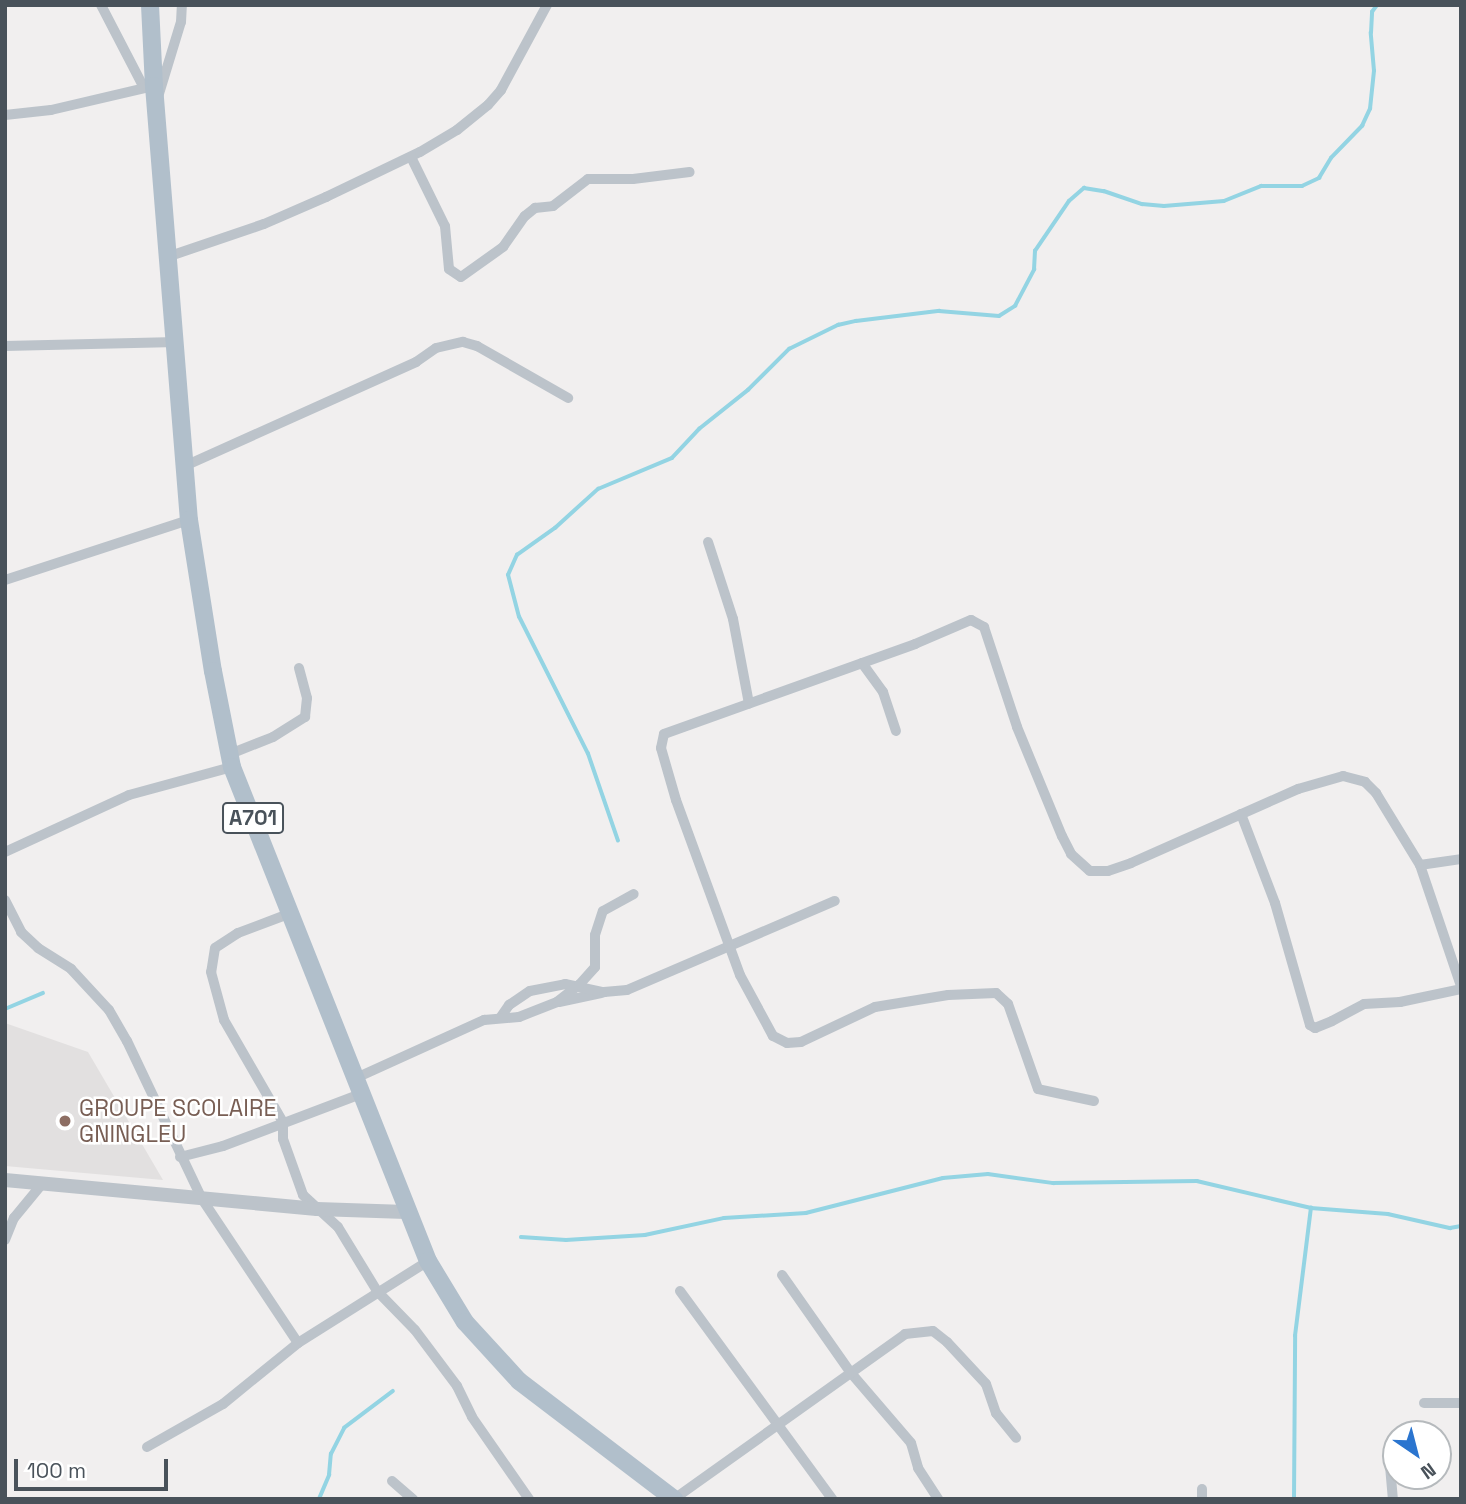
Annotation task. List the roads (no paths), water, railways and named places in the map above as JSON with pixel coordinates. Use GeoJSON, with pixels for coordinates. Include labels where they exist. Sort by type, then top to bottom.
{"type":"FeatureCollection","features":[{"type":"Feature","properties":{"kind":"main road","name":"A701"},"geometry":{"type":"LineString","coordinates":[[150,5],[151,93],[170,256],[189,520],[231,760],[406,1212],[428,1261],[465,1322],[519,1381],[674,1499]]}},
{"type":"Feature","properties":{"kind":"street"},"geometry":{"type":"LineString","coordinates":[[101,5],[110,29],[151,93]]}},
{"type":"Feature","properties":{"kind":"street"},"geometry":{"type":"LineString","coordinates":[[151,93],[181,22],[182,5]]}},
{"type":"Feature","properties":{"kind":"street"},"geometry":{"type":"LineString","coordinates":[[170,256],[264,224],[411,157],[457,130],[488,105],[501,90],[547,5]]}},
{"type":"Feature","properties":{"kind":"street"},"geometry":{"type":"LineString","coordinates":[[5,115],[151,93]]}},
{"type":"Feature","properties":{"kind":"street"},"geometry":{"type":"LineString","coordinates":[[411,157],[445,226],[449,270],[461,276],[503,247],[525,216],[536,208],[553,206],[588,179],[634,179],[690,172]]}},
{"type":"Feature","properties":{"kind":"street"},"geometry":{"type":"LineString","coordinates":[[5,346],[177,342]]}},
{"type":"Feature","properties":{"kind":"street"},"geometry":{"type":"LineString","coordinates":[[187,465],[416,362],[436,348],[463,342],[477,346],[568,398]]}},
{"type":"Feature","properties":{"kind":"street"},"geometry":{"type":"LineString","coordinates":[[5,580],[189,520]]}},
{"type":"Feature","properties":{"kind":"street"},"geometry":{"type":"LineString","coordinates":[[708,541],[733,619],[749,705]]}},
{"type":"Feature","properties":{"kind":"street"},"geometry":{"type":"LineString","coordinates":[[1094,1101],[1038,1088],[1008,1004],[996,993],[957,994],[875,1007],[823,1033],[788,1043],[773,1036],[753,1002],[730,947],[676,800],[661,742],[664,734],[915,644],[971,620],[980,623],[987,635],[1023,743],[1062,836],[1071,854],[1090,871],[1108,871],[1132,863],[1241,814],[1298,789],[1343,776],[1356,779],[1376,793],[1420,865],[1461,987],[1400,1002],[1364,1004],[1315,1028],[1310,1025],[1275,903],[1241,814]]}},
{"type":"Feature","properties":{"kind":"street"},"geometry":{"type":"LineString","coordinates":[[862,663],[883,692],[896,731]]}},
{"type":"Feature","properties":{"kind":"street"},"geometry":{"type":"LineString","coordinates":[[5,852],[129,795],[231,760],[305,718],[307,698],[299,668]]}},
{"type":"Feature","properties":{"kind":"street"},"geometry":{"type":"LineString","coordinates":[[1420,865],[1461,859]]}},
{"type":"Feature","properties":{"kind":"street"},"geometry":{"type":"LineString","coordinates":[[557,1002],[579,985],[595,967],[595,935],[603,911],[634,894]]}},
{"type":"Feature","properties":{"kind":"street"},"geometry":{"type":"LineString","coordinates":[[5,900],[21,932],[38,948],[71,969],[109,1010],[139,1066],[202,1199],[298,1343]]}},
{"type":"Feature","properties":{"kind":"street"},"geometry":{"type":"LineString","coordinates":[[180,1157],[223,1146],[283,1122],[474,1024],[519,1017],[557,1002],[627,990],[835,901]]}},
{"type":"Feature","properties":{"kind":"street"},"geometry":{"type":"LineString","coordinates":[[291,913],[238,933],[215,948],[211,972],[231,1036],[283,1122],[283,1139],[295,1179],[303,1195],[338,1227],[377,1291],[415,1330],[457,1386],[472,1417],[528,1499]]}},
{"type":"Feature","properties":{"kind":"street"},"geometry":{"type":"LineString","coordinates":[[500,1018],[509,1005],[530,991],[553,985],[579,985],[604,992]]}},
{"type":"Feature","properties":{"kind":"street"},"geometry":{"type":"LineString","coordinates":[[5,1180],[317,1209],[406,1212]]}},
{"type":"Feature","properties":{"kind":"street"},"geometry":{"type":"LineString","coordinates":[[5,1240],[25,1201],[42,1184]]}},
{"type":"Feature","properties":{"kind":"street"},"geometry":{"type":"LineString","coordinates":[[147,1447],[223,1404],[298,1343],[428,1261]]}},
{"type":"Feature","properties":{"kind":"street"},"geometry":{"type":"LineString","coordinates":[[782,1275],[851,1373],[911,1443],[918,1468],[938,1499]]}},
{"type":"Feature","properties":{"kind":"street"},"geometry":{"type":"LineString","coordinates":[[680,1291],[832,1499]]}},
{"type":"Feature","properties":{"kind":"street"},"geometry":{"type":"LineString","coordinates":[[674,1499],[905,1334],[933,1331],[979,1374],[986,1384],[996,1413],[1016,1438]]}},
{"type":"Feature","properties":{"kind":"street"},"geometry":{"type":"LineString","coordinates":[[1424,1403],[1461,1403]]}},
{"type":"Feature","properties":{"kind":"street"},"geometry":{"type":"LineString","coordinates":[[392,1482],[413,1499]]}},
{"type":"Feature","properties":{"kind":"waterway"},"geometry":{"type":"LineString","coordinates":[[618,841],[588,754],[519,617],[508,575],[517,555],[555,528],[598,489],[672,458],[699,429],[748,390],[789,349],[838,325],[856,321],[939,311],[999,316],[1015,306],[1034,270],[1035,251],[1069,201],[1084,188],[1104,191],[1142,204],[1164,206],[1224,201],[1261,186],[1302,186],[1319,178],[1331,158],[1362,126],[1370,109],[1374,71],[1372,12],[1377,5]]}},
{"type":"Feature","properties":{"kind":"waterway"},"geometry":{"type":"LineString","coordinates":[[5,1009],[43,993]]}},
{"type":"Feature","properties":{"kind":"waterway"},"geometry":{"type":"LineString","coordinates":[[521,1237],[566,1240],[645,1235],[724,1218],[806,1213],[943,1178],[988,1174],[1053,1183],[1197,1181],[1311,1208],[1388,1214],[1450,1228],[1461,1226]]}},
{"type":"Feature","properties":{"kind":"waterway"},"geometry":{"type":"LineString","coordinates":[[1294,1499],[1295,1336],[1311,1208]]}},
{"type":"Feature","properties":{"kind":"waterway"},"geometry":{"type":"LineString","coordinates":[[319,1499],[329,1475],[331,1454],[344,1428],[393,1391]]}},
{"type":"Feature","properties":{"kind":"place","name":"GROUPE SCOLAIRE GNINGLEU"},"geometry":{"type":"Point","coordinates":[65,1121]}}]}
